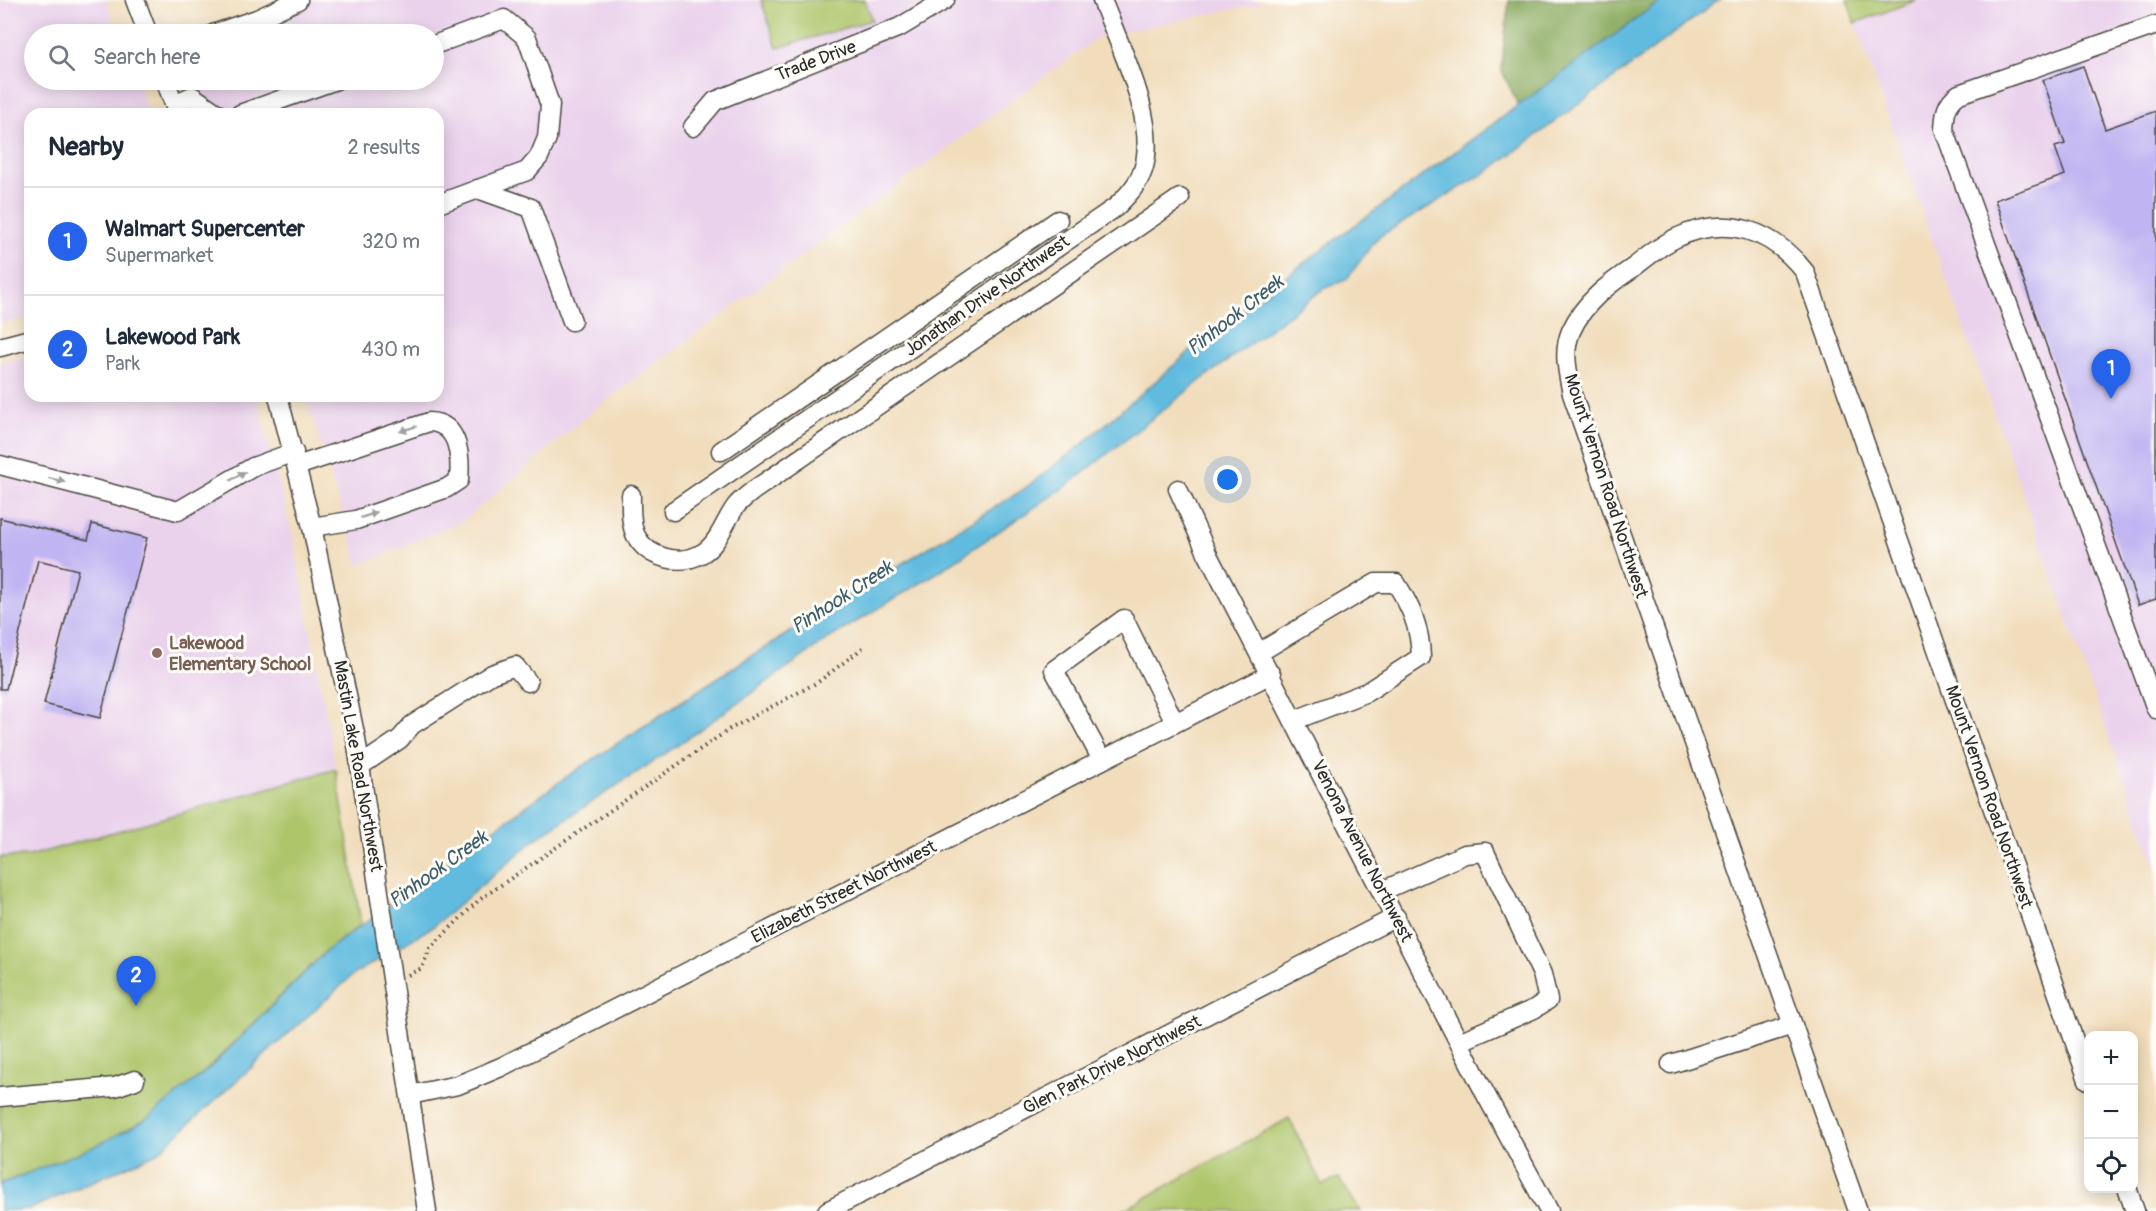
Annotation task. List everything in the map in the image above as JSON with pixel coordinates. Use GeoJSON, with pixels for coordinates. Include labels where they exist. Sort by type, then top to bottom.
{"type":"FeatureCollection","features":[{"type":"Feature","properties":{"kind":"street"},"geometry":{"type":"LineString","coordinates":[[135,0],[144,24]]}},
{"type":"Feature","properties":{"kind":"street"},"geometry":{"type":"LineString","coordinates":[[242,24],[298,0]]}},
{"type":"Feature","properties":{"kind":"street","name":"Trade Drive"},"geometry":{"type":"LineString","coordinates":[[693,127],[715,101],[891,31],[945,0]]}},
{"type":"Feature","properties":{"kind":"street","name":"Jonathan Drive Northwest"},"geometry":{"type":"LineString","coordinates":[[673,512],[1116,207],[1133,190],[1144,169],[1143,113],[1102,0]]}},
{"type":"Feature","properties":{"kind":"street"},"geometry":{"type":"LineString","coordinates":[[444,41],[504,19],[526,38],[550,105],[547,138],[539,158],[527,171],[444,202]]}},
{"type":"Feature","properties":{"kind":"street"},"geometry":{"type":"LineString","coordinates":[[2156,25],[1959,94],[1948,107],[1944,129],[2156,709]]}},
{"type":"Feature","properties":{"kind":"street"},"geometry":{"type":"LineString","coordinates":[[169,90],[176,108]]}},
{"type":"Feature","properties":{"kind":"street"},"geometry":{"type":"LineString","coordinates":[[257,108],[308,90]]}},
{"type":"Feature","properties":{"kind":"street"},"geometry":{"type":"LineString","coordinates":[[177,108],[192,96],[209,108]]}},
{"type":"Feature","properties":{"kind":"street"},"geometry":{"type":"LineString","coordinates":[[478,189],[531,208],[572,321]]}},
{"type":"Feature","properties":{"kind":"street"},"geometry":{"type":"LineString","coordinates":[[631,495],[631,515],[636,536],[651,553],[667,559],[688,559],[702,554],[721,534],[736,506],[767,481],[1180,198]]}},
{"type":"Feature","properties":{"kind":"street"},"geometry":{"type":"LineString","coordinates":[[721,452],[1058,220]]}},
{"type":"Feature","properties":{"kind":"street","name":"Mount Vernon Road Northwest"},"geometry":{"type":"LineString","coordinates":[[1858,1211],[1572,394],[1565,361],[1571,332],[1600,290],[1676,238],[1717,227],[1755,231],[1791,255],[1805,272],[2084,1069]]}},
{"type":"Feature","properties":{"kind":"street"},"geometry":{"type":"LineString","coordinates":[[1037,234],[1066,276]]}},
{"type":"Feature","properties":{"kind":"street"},"geometry":{"type":"LineString","coordinates":[[986,270],[1014,312]]}},
{"type":"Feature","properties":{"kind":"street"},"geometry":{"type":"LineString","coordinates":[[938,302],[966,345]]}},
{"type":"Feature","properties":{"kind":"street"},"geometry":{"type":"LineString","coordinates":[[886,338],[915,380]]}},
{"type":"Feature","properties":{"kind":"street"},"geometry":{"type":"LineString","coordinates":[[0,347],[24,341]]}},
{"type":"Feature","properties":{"kind":"street"},"geometry":{"type":"LineString","coordinates":[[840,370],[868,412]]}},
{"type":"Feature","properties":{"kind":"street","name":"Mastin Lake Road Northwest"},"geometry":{"type":"LineString","coordinates":[[280,402],[296,459],[334,623],[360,765],[427,1211]]}},
{"type":"Feature","properties":{"kind":"street"},"geometry":{"type":"LineString","coordinates":[[789,404],[818,446]]}},
{"type":"Feature","properties":{"kind":"street"},"geometry":{"type":"LineString","coordinates":[[0,465],[178,511],[253,467],[296,459],[429,422],[442,423],[451,431],[461,459],[459,480],[447,488],[356,520],[312,527]]}},
{"type":"Feature","properties":{"kind":"street"},"geometry":{"type":"LineString","coordinates":[[739,439],[767,481]]}},
{"type":"Feature","properties":{"kind":"street","name":"Venona Avenue Northwest"},"geometry":{"type":"LineString","coordinates":[[1178,489],[1207,553],[1272,674],[1549,1211]]}},
{"type":"Feature","properties":{"kind":"street"},"geometry":{"type":"LineString","coordinates":[[1260,651],[1376,583],[1396,583],[1412,609],[1420,635],[1421,657],[1367,692],[1295,720]]}},
{"type":"Feature","properties":{"kind":"street"},"geometry":{"type":"LineString","coordinates":[[1102,760],[1054,670],[1124,619],[1174,723]]}},
{"type":"Feature","properties":{"kind":"street"},"geometry":{"type":"LineString","coordinates":[[360,765],[400,739],[412,724],[492,674],[515,666],[528,682]]}},
{"type":"Feature","properties":{"kind":"street","name":"Elizabeth Street Northwest"},"geometry":{"type":"LineString","coordinates":[[410,1095],[458,1085],[501,1067],[1272,674]]}},
{"type":"Feature","properties":{"kind":"street"},"geometry":{"type":"LineString","coordinates":[[1382,891],[1465,854],[1485,852],[1542,974],[1548,1000],[1534,1009],[1460,1042]]}},
{"type":"Feature","properties":{"kind":"street","name":"Glen Park Drive Northwest"},"geometry":{"type":"LineString","coordinates":[[827,1211],[1396,917]]}},
{"type":"Feature","properties":{"kind":"street"},"geometry":{"type":"LineString","coordinates":[[1671,1064],[1793,1026]]}},
{"type":"Feature","properties":{"kind":"street"},"geometry":{"type":"LineString","coordinates":[[0,1097],[115,1087],[135,1080]]}},
{"type":"Feature","properties":{"kind":"street"},"geometry":{"type":"LineString","coordinates":[[2129,1193],[2134,1211]]}},
{"type":"Feature","properties":{"kind":"path"},"geometry":{"type":"LineString","coordinates":[[393,976],[422,968],[430,948],[479,900],[730,729],[818,682],[864,647]]}},
{"type":"Feature","properties":{"kind":"shaded area"},"geometry":{"type":"Polygon","coordinates":[[[0,0],[106,0],[115,24],[24,24],[24,90],[140,90],[147,108],[24,108],[24,318],[0,324],[0,0]]]}},
{"type":"Feature","properties":{"kind":"shaded area"},"geometry":{"type":"Polygon","coordinates":[[[298,0],[761,0],[778,48],[871,20],[865,0],[1258,0],[1259,4],[1098,37],[597,407],[463,521],[359,565],[308,402],[444,402],[444,108],[197,108],[190,90],[444,90],[444,24],[237,24],[298,0]]]}},
{"type":"Feature","properties":{"kind":"shaded area"},"geometry":{"type":"Polygon","coordinates":[[[1917,0],[2156,0],[2156,868],[1855,23],[1917,0]]]}},
{"type":"Feature","properties":{"kind":"shaded area","name":"Lakewood Elementary School"},"geometry":{"type":"Polygon","coordinates":[[[24,357],[24,402],[258,402],[293,538],[336,769],[29,856],[0,857],[0,363],[24,357]]]}},
{"type":"Feature","properties":{"kind":"green space"},"geometry":{"type":"Polygon","coordinates":[[[761,0],[865,0],[872,20],[777,48],[761,0]]]}},
{"type":"Feature","properties":{"kind":"green space"},"geometry":{"type":"Polygon","coordinates":[[[1509,0],[1662,0],[1519,106],[1501,69],[1509,0]]]}},
{"type":"Feature","properties":{"kind":"green space"},"geometry":{"type":"Polygon","coordinates":[[[1847,0],[1917,0],[1855,23],[1847,0]]]}},
{"type":"Feature","properties":{"kind":"green space"},"geometry":{"type":"Polygon","coordinates":[[[336,769],[361,924],[306,971],[175,1098],[146,1120],[113,1139],[0,1184],[0,857],[29,856],[336,769]]]}},
{"type":"Feature","properties":{"kind":"green space"},"geometry":{"type":"Polygon","coordinates":[[[1289,1118],[1322,1185],[1339,1178],[1360,1211],[1122,1211],[1289,1118]]]}},
{"type":"Feature","properties":{"kind":"water"},"geometry":{"type":"Polygon","coordinates":[[[1662,0],[1719,0],[1490,170],[1377,238],[1346,280],[1325,288],[1200,381],[1068,485],[932,576],[828,639],[671,750],[537,838],[434,926],[353,975],[157,1153],[30,1209],[0,1211],[0,1184],[91,1148],[144,1121],[211,1067],[326,951],[569,775],[751,656],[1021,491],[1085,442],[1188,353],[1313,256],[1662,0]]]}},
{"type":"Feature","properties":{"kind":"building"},"geometry":{"type":"Polygon","coordinates":[[[2083,66],[2105,129],[2156,111],[2156,599],[2138,605],[1995,200],[2065,175],[2055,147],[2065,144],[2043,80],[2083,66]]]}},
{"type":"Feature","properties":{"kind":"building"},"geometry":{"type":"Polygon","coordinates":[[[0,518],[88,540],[92,524],[147,538],[100,718],[44,704],[78,570],[38,560],[6,689],[0,689],[0,518]]]}},
{"type":"Feature","properties":{"kind":"place","name":"Walmart Supercenter"},"geometry":{"type":"Point","coordinates":[2111,399]}},
{"type":"Feature","properties":{"kind":"place","name":"Lakewood Elementary School"},"geometry":{"type":"Point","coordinates":[157,653]}},
{"type":"Feature","properties":{"kind":"place","name":"Lakewood Park"},"geometry":{"type":"Point","coordinates":[136,1006]}},
{"type":"Feature","properties":{"kind":"water label","name":"Pinhook Creek"},"geometry":{"type":"Point","coordinates":[1235,315]}},
{"type":"Feature","properties":{"kind":"water label","name":"Pinhook Creek"},"geometry":{"type":"Point","coordinates":[842,597]}},
{"type":"Feature","properties":{"kind":"water label","name":"Pinhook Creek"},"geometry":{"type":"Point","coordinates":[438,869]}}]}
